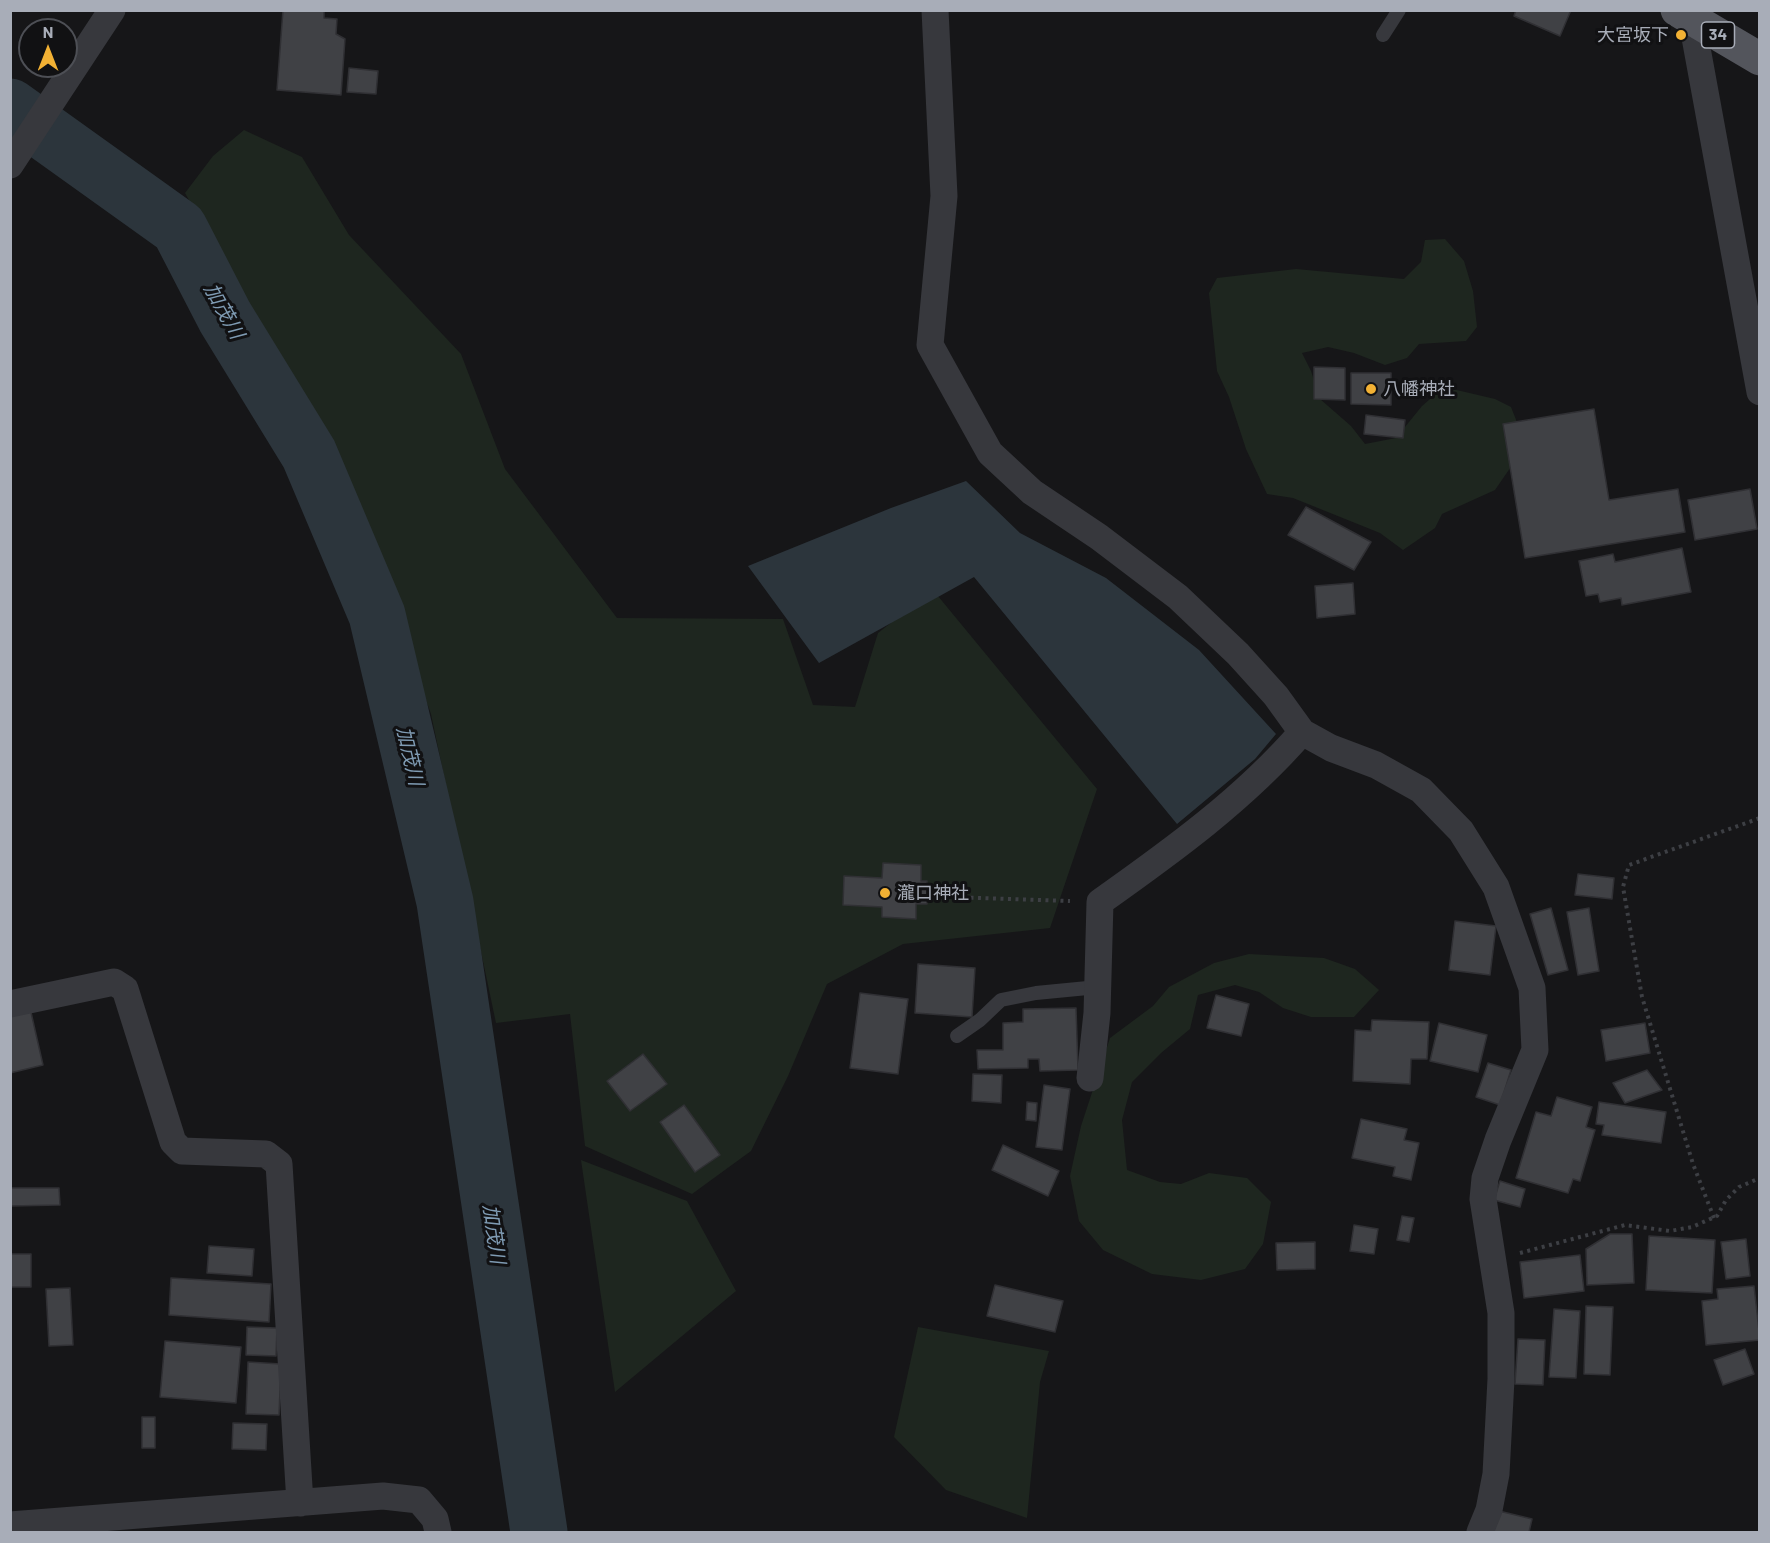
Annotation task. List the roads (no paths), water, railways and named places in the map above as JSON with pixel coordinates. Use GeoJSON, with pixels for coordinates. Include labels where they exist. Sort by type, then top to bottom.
{"type":"FeatureCollection","features":[{"type":"Feature","properties":{"kind":"main road","name":"34"},"geometry":{"type":"LineString","coordinates":[[1686,13],[1760,59]]}},
{"type":"Feature","properties":{"kind":"street"},"geometry":{"type":"LineString","coordinates":[[10,165],[112,10]]}},
{"type":"Feature","properties":{"kind":"street"},"geometry":{"type":"LineString","coordinates":[[935,10],[944,195],[930,345],[990,453],[1032,492],[1099,537],[1178,597],[1238,654],[1276,696],[1302,732],[1331,748],[1376,765],[1421,790],[1461,831],[1496,887],[1520,954],[1532,988],[1535,1050],[1485,1178],[1483,1199],[1501,1312],[1501,1380],[1494,1483],[1489,1510],[1480,1533]]}},
{"type":"Feature","properties":{"kind":"street"},"geometry":{"type":"LineString","coordinates":[[1686,13],[1760,392]]}},
{"type":"Feature","properties":{"kind":"street"},"geometry":{"type":"LineString","coordinates":[[1090,1078],[1098,987],[1100,902],[1175,848],[1241,795],[1274,764],[1302,732]]}},
{"type":"Feature","properties":{"kind":"street"},"geometry":{"type":"LineString","coordinates":[[10,1005],[114,982],[125,989],[173,1142],[182,1151],[266,1154],[279,1164],[300,1503]]}},
{"type":"Feature","properties":{"kind":"street"},"geometry":{"type":"LineString","coordinates":[[10,1525],[383,1496],[419,1500],[435,1519],[438,1533]]}},
{"type":"Feature","properties":{"kind":"lane"},"geometry":{"type":"LineString","coordinates":[[1383,36],[1399,10]]}},
{"type":"Feature","properties":{"kind":"lane"},"geometry":{"type":"LineString","coordinates":[[957,1036],[980,1020],[1001,1000],[1036,993],[1098,987]]}},
{"type":"Feature","properties":{"kind":"waterway","name":"加茂川"},"geometry":{"type":"LineString","coordinates":[[10,107],[179,228],[225,317],[309,454],[377,615],[445,902],[539,1532]]}},
{"type":"Feature","properties":{"kind":"place","name":"大宮坂下"},"geometry":{"type":"Point","coordinates":[1681,35]}},
{"type":"Feature","properties":{"kind":"place","name":"八幡神社"},"geometry":{"type":"Point","coordinates":[1371,389]}},
{"type":"Feature","properties":{"kind":"place","name":"瀧口神社"},"geometry":{"type":"Point","coordinates":[885,893]}}]}
